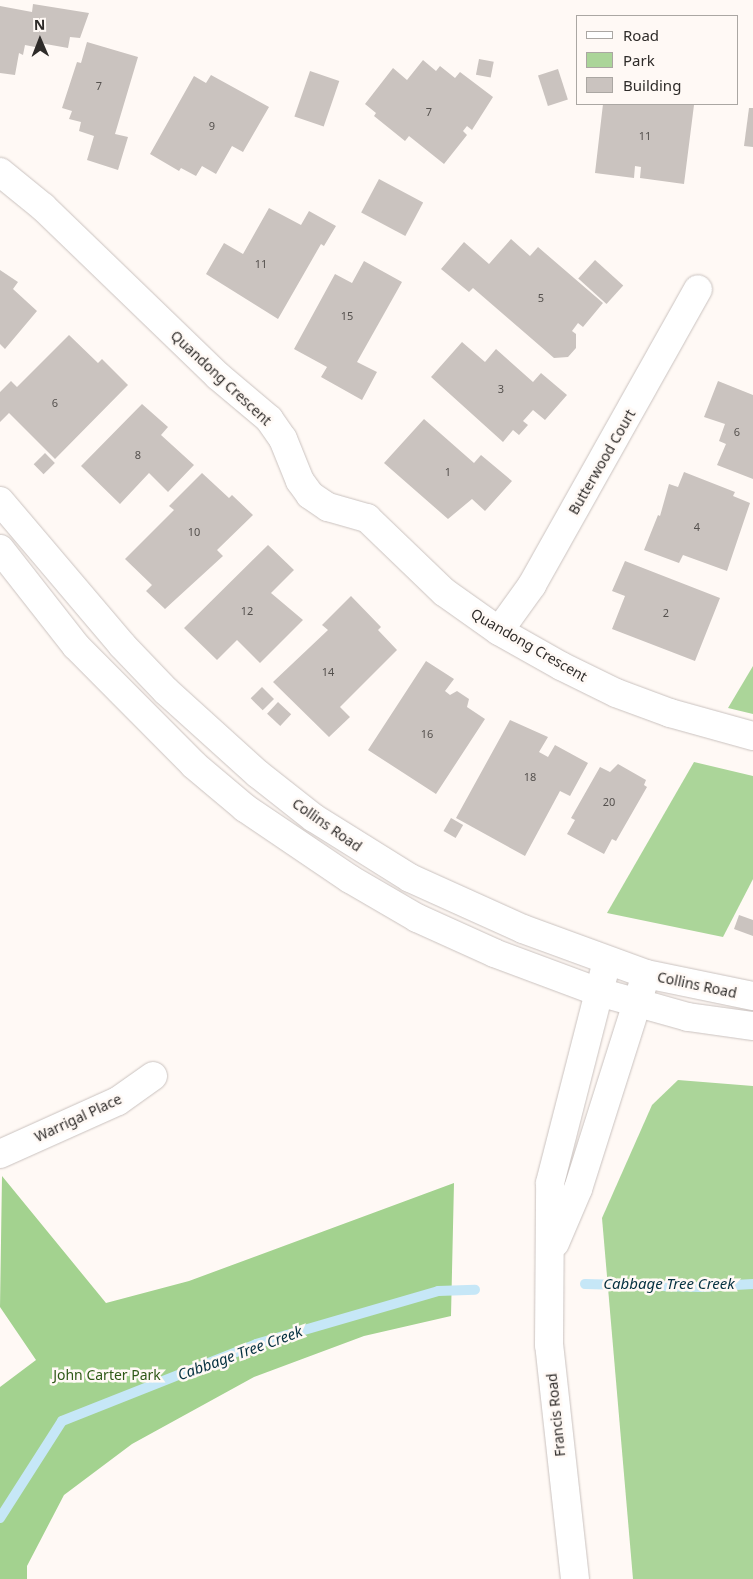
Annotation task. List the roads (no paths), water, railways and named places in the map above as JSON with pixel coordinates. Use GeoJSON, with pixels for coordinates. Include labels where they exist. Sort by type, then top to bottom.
{"type":"FeatureCollection","features":[{"type":"Feature","properties":{"kind":"street","name":"Quandong Crescent"},"geometry":{"type":"LineString","coordinates":[[0,172],[43,207],[190,350],[269,419],[283,439],[300,481],[310,495],[328,507],[367,518],[421,573],[499,630],[616,693],[670,713],[753,736]]}},
{"type":"Feature","properties":{"kind":"street","name":"Butterwood Court"},"geometry":{"type":"LineString","coordinates":[[499,630],[532,585],[698,289]]}},
{"type":"Feature","properties":{"kind":"street","name":"Collins Road"},"geometry":{"type":"LineString","coordinates":[[0,501],[122,645],[166,691],[258,774],[314,818],[410,878],[478,911],[646,974],[753,996]]}},
{"type":"Feature","properties":{"kind":"street"},"geometry":{"type":"LineString","coordinates":[[0,549],[76,646],[194,765],[246,808],[317,858],[417,918],[494,954],[638,1004],[708,1020],[753,1026]]}},
{"type":"Feature","properties":{"kind":"street","name":"Francis Road"},"geometry":{"type":"LineString","coordinates":[[575,1579],[549,1345],[547,1305],[551,1251],[550,1183],[608,961]]}},
{"type":"Feature","properties":{"kind":"street","name":"Francis Road"},"geometry":{"type":"LineString","coordinates":[[551,1251],[578,1189],[646,974]]}},
{"type":"Feature","properties":{"kind":"street","name":"Warrigal Place"},"geometry":{"type":"LineString","coordinates":[[0,1154],[118,1101],[153,1076]]}},
{"type":"Feature","properties":{"kind":"waterway","name":"Cabbage Tree Creek"},"geometry":{"type":"LineString","coordinates":[[585,1284],[700,1287],[753,1284]]}},
{"type":"Feature","properties":{"kind":"waterway","name":"Cabbage Tree Creek"},"geometry":{"type":"LineString","coordinates":[[0,1518],[62,1421],[256,1344],[438,1291],[475,1290]]}},
{"type":"Feature","properties":{"kind":"park label","name":"John Carter Park"},"geometry":{"type":"Point","coordinates":[107,1375]}}]}
